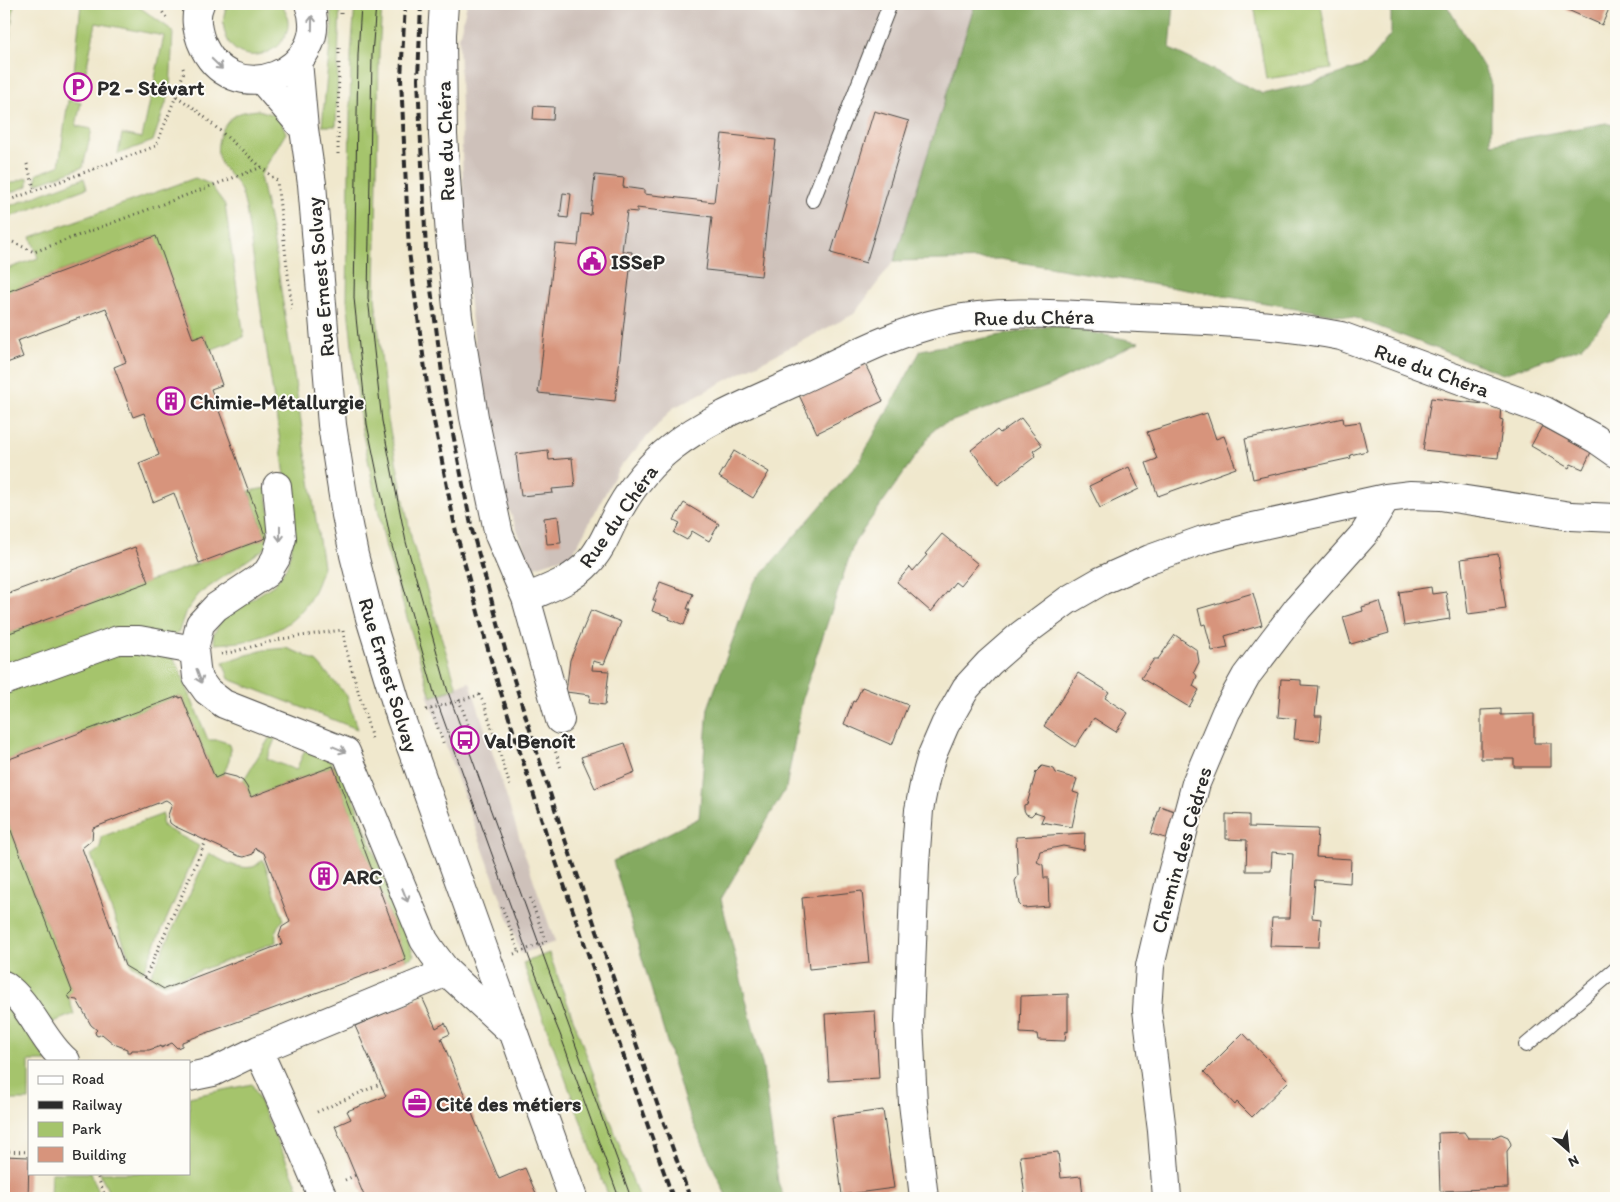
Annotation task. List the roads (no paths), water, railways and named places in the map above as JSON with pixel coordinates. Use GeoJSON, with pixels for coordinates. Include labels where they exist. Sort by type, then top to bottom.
{"type":"FeatureCollection","features":[{"type":"Feature","properties":{"kind":"street"},"geometry":{"type":"LineString","coordinates":[[187,14],[204,49],[223,70],[235,76],[262,80],[288,70],[298,61],[306,49],[313,23],[310,4]]}},
{"type":"Feature","properties":{"kind":"street","name":"Rue du Chéra"},"geometry":{"type":"LineString","coordinates":[[444,4],[442,34],[443,135],[450,236],[458,317],[474,417],[499,534],[526,598],[560,720]]}},
{"type":"Feature","properties":{"kind":"street","name":"Rue Ernest Solvay"},"geometry":{"type":"LineString","coordinates":[[298,61],[304,128],[312,184],[332,425],[354,555],[393,696],[573,1198]]}},
{"type":"Feature","properties":{"kind":"street"},"geometry":{"type":"LineString","coordinates":[[262,80],[304,128]]}},
{"type":"Feature","properties":{"kind":"street","name":"Rue du Chéra"},"geometry":{"type":"LineString","coordinates":[[526,598],[577,574],[592,560],[619,510],[636,484],[655,462],[695,431],[776,390],[906,332],[941,322],[965,318],[1000,314],[1042,314],[1211,321],[1313,331],[1340,336],[1545,411],[1596,439],[1616,453]]}},
{"type":"Feature","properties":{"kind":"street"},"geometry":{"type":"LineString","coordinates":[[276,486],[282,538],[276,558],[267,573],[216,607],[200,624],[194,650],[197,677],[207,691],[224,704],[346,752],[424,940],[447,972],[513,1033]]}},
{"type":"Feature","properties":{"kind":"street"},"geometry":{"type":"LineString","coordinates":[[924,1198],[913,1103],[909,1023],[919,810],[932,756],[945,725],[966,688],[989,663],[1020,635],[1068,600],[1101,581],[1150,559],[1204,540],[1249,528],[1411,494],[1440,496],[1572,516],[1616,518]]}},
{"type":"Feature","properties":{"kind":"street","name":"Chemin des Cèdres"},"geometry":{"type":"LineString","coordinates":[[1167,1198],[1162,1131],[1147,1010],[1150,966],[1196,783],[1226,712],[1246,676],[1298,608],[1364,534],[1386,498]]}},
{"type":"Feature","properties":{"kind":"street"},"geometry":{"type":"LineString","coordinates":[[4,681],[118,640],[139,640],[194,650]]}},
{"type":"Feature","properties":{"kind":"street"},"geometry":{"type":"LineString","coordinates":[[190,1077],[213,1072],[258,1050],[447,972]]}},
{"type":"Feature","properties":{"kind":"street"},"geometry":{"type":"LineString","coordinates":[[4,985],[33,1016],[50,1044],[65,1060]]}},
{"type":"Feature","properties":{"kind":"street"},"geometry":{"type":"LineString","coordinates":[[258,1050],[322,1198]]}},
{"type":"Feature","properties":{"kind":"lane"},"geometry":{"type":"LineString","coordinates":[[813,200],[890,4]]}},
{"type":"Feature","properties":{"kind":"lane"},"geometry":{"type":"LineString","coordinates":[[1526,1045],[1616,969]]}},
{"type":"Feature","properties":{"kind":"tram line"},"geometry":{"type":"LineString","coordinates":[[361,4],[358,55],[354,298],[367,424],[392,546],[435,696],[530,960],[560,1034],[619,1198]]}},
{"type":"Feature","properties":{"kind":"tram line"},"geometry":{"type":"LineString","coordinates":[[376,4],[372,55],[368,298],[382,421],[406,542],[448,692],[631,1198]]}},
{"type":"Feature","properties":{"kind":"railway"},"geometry":{"type":"LineString","coordinates":[[405,4],[401,78],[409,252],[428,391],[456,532],[494,671],[547,836],[673,1198]]}},
{"type":"Feature","properties":{"kind":"railway"},"geometry":{"type":"LineString","coordinates":[[421,4],[418,79],[426,251],[444,388],[472,530],[510,667],[562,831],[690,1198]]}},
{"type":"Feature","properties":{"kind":"place","name":"P2 - Stévart"},"geometry":{"type":"Point","coordinates":[78,87]}},
{"type":"Feature","properties":{"kind":"place","name":"ISSeP"},"geometry":{"type":"Point","coordinates":[592,261]}},
{"type":"Feature","properties":{"kind":"place","name":"Chimie-Métallurgie"},"geometry":{"type":"Point","coordinates":[171,401]}},
{"type":"Feature","properties":{"kind":"place","name":"Val Benoît"},"geometry":{"type":"Point","coordinates":[465,740]}},
{"type":"Feature","properties":{"kind":"place","name":"ARC"},"geometry":{"type":"Point","coordinates":[324,876]}},
{"type":"Feature","properties":{"kind":"place","name":"Cité des métiers"},"geometry":{"type":"Point","coordinates":[417,1103]}}]}
